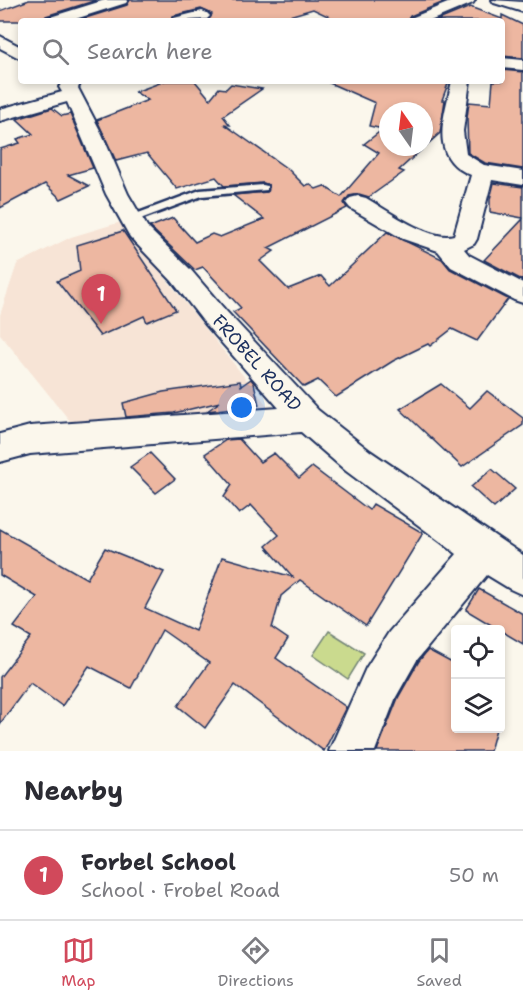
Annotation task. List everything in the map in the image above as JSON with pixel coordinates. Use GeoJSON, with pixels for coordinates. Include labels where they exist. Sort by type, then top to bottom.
{"type":"FeatureCollection","features":[{"type":"Feature","properties":{"kind":"street"},"geometry":{"type":"LineString","coordinates":[[63,18],[122,0]]}},
{"type":"Feature","properties":{"kind":"street"},"geometry":{"type":"LineString","coordinates":[[424,18],[468,0]]}},
{"type":"Feature","properties":{"kind":"street"},"geometry":{"type":"LineString","coordinates":[[498,0],[523,7]]}},
{"type":"Feature","properties":{"kind":"street"},"geometry":{"type":"LineString","coordinates":[[193,18],[202,16]]}},
{"type":"Feature","properties":{"kind":"street"},"geometry":{"type":"LineString","coordinates":[[0,40],[18,33]]}},
{"type":"Feature","properties":{"kind":"street"},"geometry":{"type":"LineString","coordinates":[[0,40],[18,52]]}},
{"type":"Feature","properties":{"kind":"street"},"geometry":{"type":"LineString","coordinates":[[505,63],[523,65]]}},
{"type":"Feature","properties":{"kind":"street"},"geometry":{"type":"LineString","coordinates":[[460,84],[456,106],[453,150],[457,158],[483,171],[523,178]]}},
{"type":"Feature","properties":{"kind":"street"},"geometry":{"type":"LineString","coordinates":[[0,115],[74,85]]}},
{"type":"Feature","properties":{"kind":"street","name":"FROBEL ROAD"},"geometry":{"type":"LineString","coordinates":[[74,85],[117,194],[139,232],[181,275],[223,326],[307,419],[358,461],[483,551],[523,576]]}},
{"type":"Feature","properties":{"kind":"street"},"geometry":{"type":"LineString","coordinates":[[358,203],[431,243],[447,245],[465,239],[483,171]]}},
{"type":"Feature","properties":{"kind":"street"},"geometry":{"type":"LineString","coordinates":[[447,245],[460,261],[523,294]]}},
{"type":"Feature","properties":{"kind":"street"},"geometry":{"type":"LineString","coordinates":[[0,448],[30,440],[307,419]]}},
{"type":"Feature","properties":{"kind":"street"},"geometry":{"type":"LineString","coordinates":[[352,751],[381,683],[403,646],[483,551]]}},
{"type":"Feature","properties":{"kind":"lane"},"geometry":{"type":"LineString","coordinates":[[131,218],[200,193],[262,188]]}},
{"type":"Feature","properties":{"kind":"shaded area"},"geometry":{"type":"Polygon","coordinates":[[[121,222],[273,413],[74,426],[0,334],[0,315],[17,264],[71,237],[121,222]]]}},
{"type":"Feature","properties":{"kind":"green space"},"geometry":{"type":"Polygon","coordinates":[[[329,631],[364,653],[348,679],[313,655],[329,631]]]}},
{"type":"Feature","properties":{"kind":"building"},"geometry":{"type":"Polygon","coordinates":[[[29,0],[97,0],[45,18],[0,21],[0,11],[29,0]]]}},
{"type":"Feature","properties":{"kind":"building"},"geometry":{"type":"Polygon","coordinates":[[[130,0],[449,0],[409,18],[332,18],[313,9],[282,18],[210,18],[212,14],[201,9],[172,18],[86,18],[127,5],[130,0]]]}},
{"type":"Feature","properties":{"kind":"building"},"geometry":{"type":"Polygon","coordinates":[[[470,7],[499,18],[443,18],[470,7]]]}},
{"type":"Feature","properties":{"kind":"building"},"geometry":{"type":"Polygon","coordinates":[[[502,15],[523,25],[523,58],[505,56],[505,18],[502,18],[502,15]]]}},
{"type":"Feature","properties":{"kind":"building"},"geometry":{"type":"Polygon","coordinates":[[[505,70],[523,72],[523,169],[485,163],[468,153],[469,102],[491,104],[493,84],[505,84],[505,70]]]}},
{"type":"Feature","properties":{"kind":"building"},"geometry":{"type":"Polygon","coordinates":[[[157,84],[198,84],[210,99],[219,88],[226,89],[231,84],[262,89],[223,116],[230,125],[224,124],[289,170],[305,186],[309,184],[316,189],[324,186],[341,197],[379,153],[379,156],[415,156],[399,170],[404,172],[369,197],[359,194],[349,196],[344,203],[347,208],[268,248],[274,251],[260,261],[288,289],[321,276],[330,286],[387,232],[442,259],[450,269],[508,299],[477,341],[452,329],[430,346],[428,344],[393,361],[336,397],[318,380],[304,387],[233,312],[241,308],[203,267],[195,270],[150,227],[173,218],[195,242],[212,234],[220,237],[264,219],[233,195],[267,192],[269,185],[263,183],[224,186],[216,177],[177,189],[147,153],[116,161],[97,120],[148,100],[135,92],[157,84]]]}},
{"type":"Feature","properties":{"kind":"building"},"geometry":{"type":"Polygon","coordinates":[[[332,84],[448,84],[442,100],[445,100],[440,133],[433,139],[433,102],[379,102],[379,128],[369,126],[375,103],[332,84]]]}},
{"type":"Feature","properties":{"kind":"building"},"geometry":{"type":"Polygon","coordinates":[[[52,108],[62,116],[70,114],[93,168],[68,175],[89,186],[61,199],[45,184],[0,208],[0,149],[20,143],[17,139],[33,134],[17,119],[52,108]]]}},
{"type":"Feature","properties":{"kind":"building"},"geometry":{"type":"Polygon","coordinates":[[[379,132],[379,153],[364,144],[379,132]]]}},
{"type":"Feature","properties":{"kind":"building"},"geometry":{"type":"Polygon","coordinates":[[[494,183],[523,187],[523,218],[490,212],[494,183]]]}},
{"type":"Feature","properties":{"kind":"building"},"geometry":{"type":"Polygon","coordinates":[[[523,219],[523,279],[522,280],[484,260],[523,219]]]}},
{"type":"Feature","properties":{"kind":"building"},"geometry":{"type":"Polygon","coordinates":[[[123,231],[176,310],[147,322],[144,316],[100,336],[57,281],[80,271],[77,245],[123,231]]]}},
{"type":"Feature","properties":{"kind":"building"},"geometry":{"type":"Polygon","coordinates":[[[251,379],[259,405],[207,411],[220,402],[174,413],[126,417],[123,403],[163,392],[240,381],[241,386],[251,379]]]}},
{"type":"Feature","properties":{"kind":"building"},"geometry":{"type":"Polygon","coordinates":[[[441,384],[470,408],[487,391],[523,418],[523,425],[462,467],[400,409],[441,384]]]}},
{"type":"Feature","properties":{"kind":"building"},"geometry":{"type":"Polygon","coordinates":[[[239,439],[260,462],[274,453],[299,478],[312,467],[369,510],[373,504],[423,533],[366,626],[300,580],[281,596],[272,628],[288,639],[276,658],[346,707],[324,751],[235,685],[205,728],[178,706],[209,663],[162,630],[131,688],[89,666],[62,706],[30,683],[0,724],[0,677],[31,637],[14,627],[37,597],[0,575],[0,529],[87,579],[105,548],[164,572],[145,608],[195,631],[222,557],[293,577],[266,546],[279,535],[251,505],[239,514],[224,497],[232,485],[205,454],[226,440],[239,439]]]}},
{"type":"Feature","properties":{"kind":"building"},"geometry":{"type":"Polygon","coordinates":[[[150,453],[175,479],[156,493],[130,467],[150,453]]]}},
{"type":"Feature","properties":{"kind":"building"},"geometry":{"type":"Polygon","coordinates":[[[492,469],[515,489],[494,508],[471,487],[492,469]]]}},
{"type":"Feature","properties":{"kind":"building"},"geometry":{"type":"Polygon","coordinates":[[[479,589],[523,614],[523,644],[505,633],[505,625],[491,625],[466,610],[479,589]]]}},
{"type":"Feature","properties":{"kind":"building"},"geometry":{"type":"Polygon","coordinates":[[[428,650],[451,662],[451,733],[495,733],[490,751],[377,751],[398,698],[419,661],[428,650]]]}},
{"type":"Feature","properties":{"kind":"place","name":"Forbel School"},"geometry":{"type":"Point","coordinates":[101,324]}}]}
